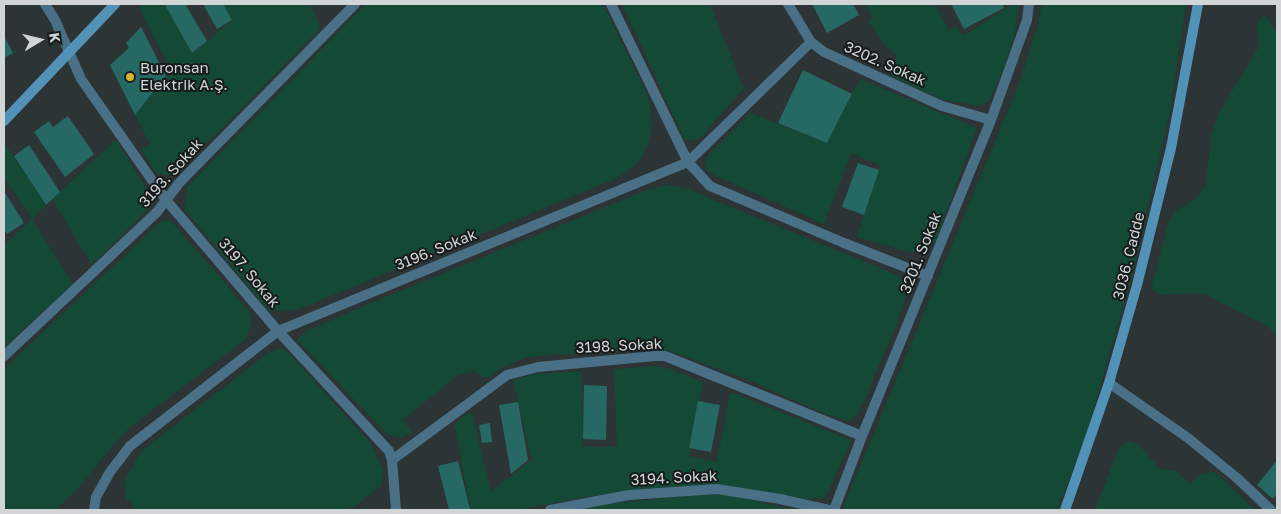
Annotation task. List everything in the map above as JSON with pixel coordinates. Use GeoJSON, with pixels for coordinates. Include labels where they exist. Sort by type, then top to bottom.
{"type":"FeatureCollection","features":[{"type":"Feature","properties":{"kind":"street","name":"3197. Sokak"},"geometry":{"type":"LineString","coordinates":[[45,4],[56,20],[81,80],[166,200],[278,331],[383,443],[392,460],[396,510]]}},
{"type":"Feature","properties":{"kind":"street"},"geometry":{"type":"LineString","coordinates":[[4,121],[115,4]]}},
{"type":"Feature","properties":{"kind":"street","name":"3193. Sokak"},"geometry":{"type":"LineString","coordinates":[[4,356],[157,212],[180,182],[355,4]]}},
{"type":"Feature","properties":{"kind":"street"},"geometry":{"type":"LineString","coordinates":[[611,4],[688,162],[710,186],[844,243],[928,276]]}},
{"type":"Feature","properties":{"kind":"street","name":"3202. Sokak"},"geometry":{"type":"LineString","coordinates":[[788,4],[811,42],[824,52],[942,106],[991,120]]}},
{"type":"Feature","properties":{"kind":"street","name":"3201. Sokak"},"geometry":{"type":"LineString","coordinates":[[834,510],[862,436],[991,120],[1027,20],[1029,4]]}},
{"type":"Feature","properties":{"kind":"street","name":"3036. Cadde"},"geometry":{"type":"LineString","coordinates":[[1065,510],[1109,383],[1137,285],[1163,182],[1198,4]]}},
{"type":"Feature","properties":{"kind":"street","name":"3196. Sokak"},"geometry":{"type":"LineString","coordinates":[[94,510],[96,497],[130,446],[278,331],[688,162],[811,42]]}},
{"type":"Feature","properties":{"kind":"street","name":"3198. Sokak"},"geometry":{"type":"LineString","coordinates":[[392,460],[507,375],[538,367],[655,356],[665,356],[862,436]]}},
{"type":"Feature","properties":{"kind":"street"},"geometry":{"type":"LineString","coordinates":[[1109,383],[1188,438],[1237,478],[1271,510]]}},
{"type":"Feature","properties":{"kind":"street","name":"3194. Sokak"},"geometry":{"type":"LineString","coordinates":[[550,510],[629,494],[716,489],[780,499],[829,510]]}},
{"type":"Feature","properties":{"kind":"green space"},"geometry":{"type":"Polygon","coordinates":[[[143,4],[164,4],[193,53],[232,20],[223,4],[310,4],[321,28],[175,175],[165,175],[155,172],[141,150],[150,144],[135,115],[171,71],[139,8],[143,4]]]}},
{"type":"Feature","properties":{"kind":"green space"},"geometry":{"type":"Polygon","coordinates":[[[366,4],[603,4],[649,98],[652,126],[649,141],[642,158],[631,169],[617,178],[297,310],[269,311],[185,210],[187,187],[366,4]]]}},
{"type":"Feature","properties":{"kind":"green space"},"geometry":{"type":"Polygon","coordinates":[[[622,4],[710,4],[744,88],[701,137],[693,141],[684,139],[622,4]]]}},
{"type":"Feature","properties":{"kind":"green space"},"geometry":{"type":"Polygon","coordinates":[[[864,4],[935,4],[949,30],[956,26],[963,36],[1013,4],[1019,4],[1014,37],[1004,68],[989,101],[979,106],[940,99],[891,76],[897,55],[885,46],[868,21],[873,19],[864,4]]]}},
{"type":"Feature","properties":{"kind":"green space"},"geometry":{"type":"Polygon","coordinates":[[[1042,4],[1186,4],[1170,112],[1131,278],[1086,436],[1057,510],[842,510],[1019,84],[1037,29],[1042,4]]]}},
{"type":"Feature","properties":{"kind":"green space"},"geometry":{"type":"Polygon","coordinates":[[[1263,15],[1269,19],[1277,34],[1277,337],[1268,327],[1203,293],[1162,295],[1151,289],[1168,224],[1176,211],[1196,198],[1206,184],[1211,136],[1219,113],[1258,48],[1257,26],[1263,15]]]}},
{"type":"Feature","properties":{"kind":"green space"},"geometry":{"type":"Polygon","coordinates":[[[860,79],[977,128],[935,243],[927,248],[912,253],[857,237],[880,165],[851,153],[824,224],[716,176],[706,170],[704,165],[707,157],[751,113],[827,143],[860,79]]]}},
{"type":"Feature","properties":{"kind":"green space"},"geometry":{"type":"Polygon","coordinates":[[[116,140],[155,202],[92,265],[52,199],[116,140]]]}},
{"type":"Feature","properties":{"kind":"green space"},"geometry":{"type":"Polygon","coordinates":[[[4,142],[46,205],[32,219],[4,178],[4,142]]]}},
{"type":"Feature","properties":{"kind":"green space"},"geometry":{"type":"Polygon","coordinates":[[[666,185],[685,188],[904,278],[909,285],[897,323],[858,415],[849,421],[820,412],[751,381],[670,351],[626,350],[527,357],[501,368],[490,377],[482,377],[475,371],[458,375],[403,420],[412,433],[401,438],[388,435],[297,340],[303,333],[361,307],[647,190],[666,185]]]}},
{"type":"Feature","properties":{"kind":"green space"},"geometry":{"type":"Polygon","coordinates":[[[32,219],[73,284],[4,347],[4,245],[32,219]]]}},
{"type":"Feature","properties":{"kind":"green space"},"geometry":{"type":"Polygon","coordinates":[[[166,220],[172,222],[250,312],[251,325],[246,339],[133,425],[120,437],[74,493],[56,509],[4,510],[4,369],[160,222],[166,220]]]}},
{"type":"Feature","properties":{"kind":"green space"},"geometry":{"type":"Polygon","coordinates":[[[279,348],[289,353],[370,443],[383,470],[381,486],[354,507],[342,510],[138,510],[126,498],[124,482],[141,451],[268,353],[279,348]]]}},
{"type":"Feature","properties":{"kind":"green space"},"geometry":{"type":"Polygon","coordinates":[[[656,366],[671,369],[703,382],[689,456],[717,462],[730,392],[851,440],[826,497],[809,499],[725,485],[700,485],[643,489],[517,510],[471,510],[454,424],[471,411],[491,491],[532,460],[513,380],[534,374],[582,371],[583,447],[617,447],[614,369],[656,366]]]}},
{"type":"Feature","properties":{"kind":"green space"},"geometry":{"type":"Polygon","coordinates":[[[1128,441],[1139,445],[1159,468],[1176,471],[1190,484],[1201,474],[1215,472],[1255,510],[1095,510],[1118,449],[1128,441]]]}},
{"type":"Feature","properties":{"kind":"green space"},"geometry":{"type":"Polygon","coordinates":[[[708,494],[734,496],[795,510],[574,510],[605,504],[708,494]]]}},
{"type":"Feature","properties":{"kind":"building"},"geometry":{"type":"Polygon","coordinates":[[[185,4],[207,41],[192,53],[165,5],[185,4]]]}},
{"type":"Feature","properties":{"kind":"building"},"geometry":{"type":"Polygon","coordinates":[[[203,4],[223,4],[232,20],[217,29],[203,4]]]}},
{"type":"Feature","properties":{"kind":"building"},"geometry":{"type":"Polygon","coordinates":[[[812,4],[853,4],[859,15],[827,33],[812,4]]]}},
{"type":"Feature","properties":{"kind":"building"},"geometry":{"type":"Polygon","coordinates":[[[951,4],[1002,4],[1004,8],[964,29],[951,4]]]}},
{"type":"Feature","properties":{"kind":"building"},"geometry":{"type":"Polygon","coordinates":[[[141,27],[166,76],[135,115],[110,65],[129,48],[126,43],[141,27]]]}},
{"type":"Feature","properties":{"kind":"building"},"geometry":{"type":"Polygon","coordinates":[[[4,36],[13,53],[4,58],[4,36]]]}},
{"type":"Feature","properties":{"kind":"building"},"geometry":{"type":"Polygon","coordinates":[[[803,70],[852,94],[827,143],[778,123],[803,70]]]}},
{"type":"Feature","properties":{"kind":"building"},"geometry":{"type":"Polygon","coordinates":[[[68,116],[94,154],[65,177],[34,132],[49,121],[53,127],[68,116]]]}},
{"type":"Feature","properties":{"kind":"building"},"geometry":{"type":"Polygon","coordinates":[[[29,145],[60,192],[46,205],[14,156],[29,145]]]}},
{"type":"Feature","properties":{"kind":"building"},"geometry":{"type":"Polygon","coordinates":[[[858,163],[879,170],[864,215],[842,207],[858,163]]]}},
{"type":"Feature","properties":{"kind":"building"},"geometry":{"type":"Polygon","coordinates":[[[4,191],[24,223],[7,234],[4,229],[4,191]]]}},
{"type":"Feature","properties":{"kind":"building"},"geometry":{"type":"Polygon","coordinates":[[[584,385],[607,386],[606,440],[583,439],[584,385]]]}},
{"type":"Feature","properties":{"kind":"building"},"geometry":{"type":"Polygon","coordinates":[[[698,401],[720,405],[711,452],[689,448],[698,401]]]}},
{"type":"Feature","properties":{"kind":"building"},"geometry":{"type":"Polygon","coordinates":[[[518,402],[528,460],[511,474],[499,405],[518,402]]]}},
{"type":"Feature","properties":{"kind":"building"},"geometry":{"type":"Polygon","coordinates":[[[490,423],[492,442],[482,443],[479,425],[490,423]]]}},
{"type":"Feature","properties":{"kind":"building"},"geometry":{"type":"Polygon","coordinates":[[[1277,460],[1277,494],[1273,499],[1257,485],[1277,460]]]}},
{"type":"Feature","properties":{"kind":"building"},"geometry":{"type":"Polygon","coordinates":[[[458,461],[470,509],[449,510],[438,466],[458,461]]]}},
{"type":"Feature","properties":{"kind":"place","name":"Buronsan Elektrik A.Ş."},"geometry":{"type":"Point","coordinates":[130,77]}}]}
